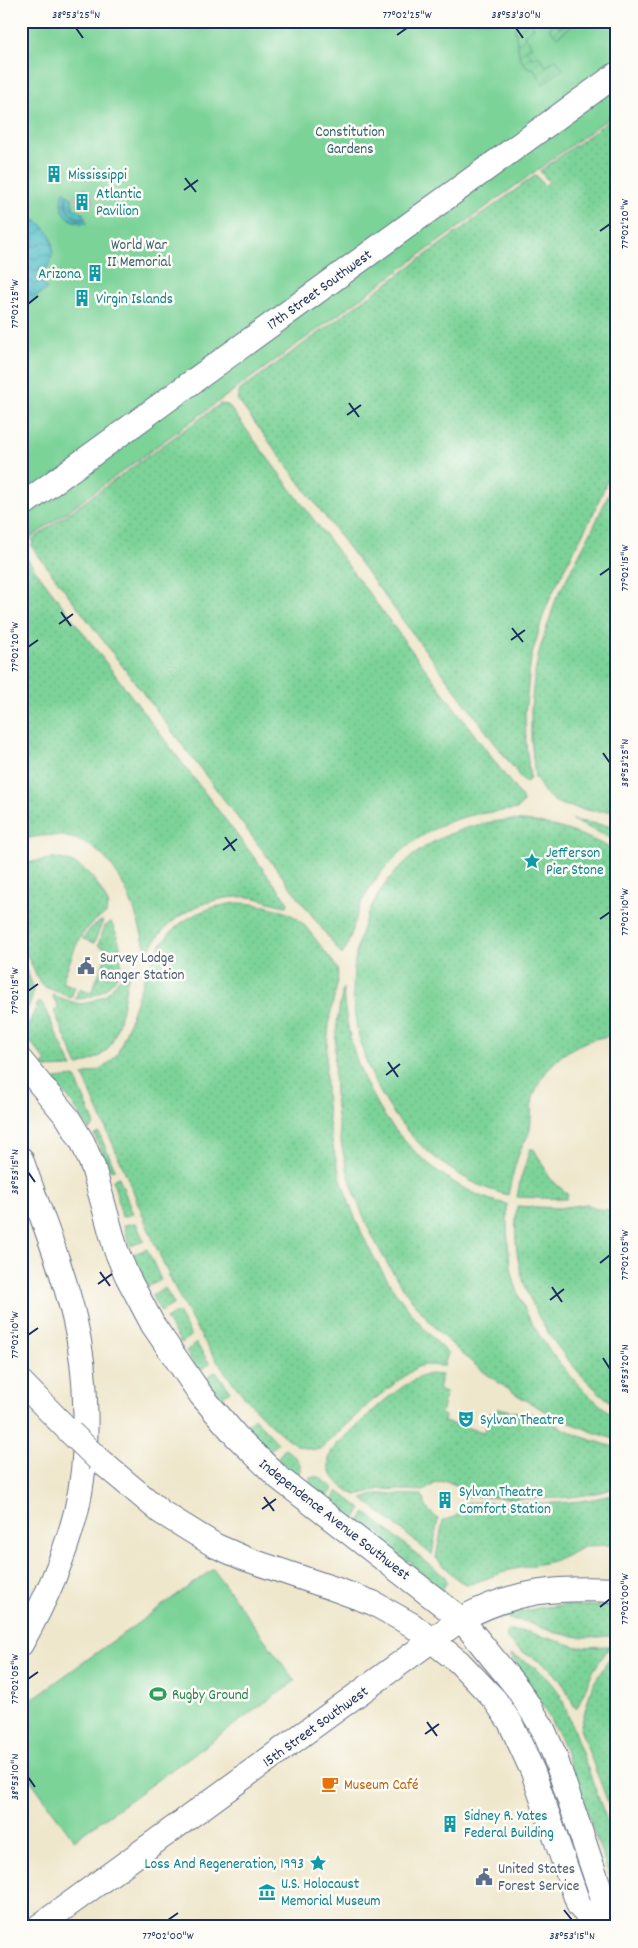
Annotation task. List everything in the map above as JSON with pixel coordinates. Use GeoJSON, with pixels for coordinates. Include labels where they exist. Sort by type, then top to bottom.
{"type":"FeatureCollection","features":[{"type":"Feature","properties":{"kind":"main road","name":"17th Street Southwest"},"geometry":{"type":"LineString","coordinates":[[21,506],[617,74]]}},
{"type":"Feature","properties":{"kind":"main road","name":"Independence Avenue Southwest"},"geometry":{"type":"LineString","coordinates":[[21,1061],[68,1118],[83,1143],[93,1167],[116,1250],[127,1276],[153,1325],[202,1395],[237,1437],[279,1478],[462,1619],[518,1689],[542,1727],[554,1754],[601,1892],[608,1927]]}},
{"type":"Feature","properties":{"kind":"main road"},"geometry":{"type":"LineString","coordinates":[[21,1159],[67,1290],[79,1342],[85,1403],[82,1472],[74,1518],[51,1587],[21,1644]]}},
{"type":"Feature","properties":{"kind":"main road"},"geometry":{"type":"LineString","coordinates":[[21,1382],[100,1460],[161,1512],[216,1546],[246,1560],[373,1603],[412,1624],[478,1680],[510,1722],[533,1772],[579,1906],[598,1927]]}},
{"type":"Feature","properties":{"kind":"main road","name":"15th Street Southwest"},"geometry":{"type":"LineString","coordinates":[[38,1927],[462,1619],[496,1602],[530,1593],[570,1589],[617,1590]]}},
{"type":"Feature","properties":{"kind":"green space"},"geometry":{"type":"Polygon","coordinates":[[[21,21],[613,21],[617,26],[617,112],[21,545],[21,21]]]}},
{"type":"Feature","properties":{"kind":"green space"},"geometry":{"type":"Polygon","coordinates":[[[521,21],[530,21],[534,28],[524,35],[532,46],[526,50],[533,59],[538,55],[546,66],[556,59],[563,69],[543,84],[534,69],[527,67],[520,59],[515,28],[521,21]]]}},
{"type":"Feature","properties":{"kind":"green space"},"geometry":{"type":"Polygon","coordinates":[[[570,21],[577,22],[557,37],[549,28],[556,23],[560,28],[570,21]]]}},
{"type":"Feature","properties":{"kind":"green space"},"geometry":{"type":"Polygon","coordinates":[[[617,115],[617,458],[593,514],[555,587],[544,613],[531,658],[525,714],[530,778],[524,782],[237,399],[240,390],[536,175],[544,186],[549,182],[540,171],[617,115]]]}},
{"type":"Feature","properties":{"kind":"green space"},"geometry":{"type":"Polygon","coordinates":[[[220,404],[228,405],[522,798],[523,802],[518,809],[471,815],[448,823],[417,839],[403,850],[390,862],[369,889],[361,904],[348,944],[342,955],[32,547],[33,539],[220,404]]]}},
{"type":"Feature","properties":{"kind":"green space"},"geometry":{"type":"Polygon","coordinates":[[[617,476],[617,811],[592,811],[562,805],[554,801],[545,793],[535,777],[531,739],[531,709],[539,652],[556,599],[595,524],[617,476]]]}},
{"type":"Feature","properties":{"kind":"green space"},"geometry":{"type":"Polygon","coordinates":[[[21,551],[288,902],[287,906],[249,897],[225,898],[213,901],[190,910],[169,924],[149,949],[145,946],[130,899],[120,878],[107,860],[91,847],[72,838],[49,836],[21,840],[21,551]]]}},
{"type":"Feature","properties":{"kind":"green space"},"geometry":{"type":"Polygon","coordinates":[[[508,820],[537,823],[564,829],[591,839],[617,852],[617,1036],[590,1040],[566,1052],[539,1082],[532,1103],[531,1125],[520,1150],[508,1195],[480,1186],[446,1166],[396,1117],[368,1067],[355,1013],[355,959],[371,909],[401,866],[447,835],[508,820]]]}},
{"type":"Feature","properties":{"kind":"green space"},"geometry":{"type":"Polygon","coordinates":[[[572,820],[617,827],[617,841],[572,820]]]}},
{"type":"Feature","properties":{"kind":"green space"},"geometry":{"type":"Polygon","coordinates":[[[55,858],[75,864],[89,874],[109,906],[107,906],[106,914],[96,920],[82,934],[74,952],[62,982],[75,987],[71,998],[41,985],[21,942],[21,864],[55,858]]]}},
{"type":"Feature","properties":{"kind":"green space"},"geometry":{"type":"Polygon","coordinates":[[[236,903],[271,907],[297,919],[311,933],[337,969],[337,984],[329,1024],[326,1063],[327,1103],[332,1143],[342,1183],[356,1221],[374,1257],[395,1292],[420,1324],[448,1353],[444,1366],[425,1365],[417,1367],[372,1401],[320,1449],[305,1448],[291,1442],[273,1427],[244,1397],[223,1370],[205,1342],[188,1314],[159,1254],[83,1075],[103,1067],[118,1052],[144,978],[154,956],[167,937],[184,921],[206,910],[236,903]]]}},
{"type":"Feature","properties":{"kind":"green space"},"geometry":{"type":"Polygon","coordinates":[[[103,921],[94,943],[83,939],[90,929],[103,921]]]}},
{"type":"Feature","properties":{"kind":"green space"},"geometry":{"type":"Polygon","coordinates":[[[111,922],[120,948],[121,964],[119,971],[110,984],[98,994],[83,999],[75,999],[79,989],[91,993],[109,950],[98,945],[105,926],[111,922]]]}},
{"type":"Feature","properties":{"kind":"green space"},"geometry":{"type":"Polygon","coordinates":[[[21,960],[31,980],[33,992],[21,1025],[21,960]]]}},
{"type":"Feature","properties":{"kind":"green space"},"geometry":{"type":"Polygon","coordinates":[[[129,971],[121,1013],[111,1044],[100,1056],[78,1066],[54,1011],[59,1009],[52,995],[79,1004],[87,1003],[106,995],[123,974],[129,971]]]}},
{"type":"Feature","properties":{"kind":"green space"},"geometry":{"type":"Polygon","coordinates":[[[343,988],[351,1042],[359,1067],[383,1113],[417,1154],[439,1172],[471,1192],[507,1204],[510,1263],[518,1293],[527,1313],[538,1334],[567,1372],[600,1405],[617,1418],[617,1440],[547,1412],[485,1373],[432,1324],[390,1268],[359,1205],[340,1136],[334,1064],[343,988]]]}},
{"type":"Feature","properties":{"kind":"green space"},"geometry":{"type":"Polygon","coordinates":[[[39,1001],[42,1003],[72,1067],[44,1068],[42,1066],[47,1062],[28,1039],[26,1030],[39,1001]]]}},
{"type":"Feature","properties":{"kind":"green space"},"geometry":{"type":"Polygon","coordinates":[[[75,1077],[95,1125],[89,1130],[70,1100],[55,1082],[56,1079],[75,1077]]]}},
{"type":"Feature","properties":{"kind":"green space"},"geometry":{"type":"Polygon","coordinates":[[[99,1133],[115,1169],[110,1170],[94,1135],[99,1133]]]}},
{"type":"Feature","properties":{"kind":"green space"},"geometry":{"type":"Polygon","coordinates":[[[530,1149],[534,1149],[550,1178],[568,1195],[566,1199],[517,1197],[530,1149]]]}},
{"type":"Feature","properties":{"kind":"green space"},"geometry":{"type":"Polygon","coordinates":[[[119,1177],[133,1214],[122,1217],[113,1180],[119,1177]]]}},
{"type":"Feature","properties":{"kind":"green space"},"geometry":{"type":"Polygon","coordinates":[[[587,1204],[596,1209],[617,1210],[617,1407],[599,1393],[567,1358],[539,1318],[521,1274],[517,1252],[517,1206],[558,1208],[587,1204]]]}},
{"type":"Feature","properties":{"kind":"green space"},"geometry":{"type":"Polygon","coordinates":[[[136,1223],[144,1241],[130,1246],[124,1225],[136,1223]]]}},
{"type":"Feature","properties":{"kind":"green space"},"geometry":{"type":"Polygon","coordinates":[[[147,1249],[161,1280],[147,1287],[133,1254],[147,1249]]]}},
{"type":"Feature","properties":{"kind":"green space"},"geometry":{"type":"Polygon","coordinates":[[[165,1288],[174,1304],[161,1312],[151,1295],[165,1288]]]}},
{"type":"Feature","properties":{"kind":"green space"},"geometry":{"type":"Polygon","coordinates":[[[178,1312],[191,1336],[181,1343],[166,1319],[178,1312]]]}},
{"type":"Feature","properties":{"kind":"green space"},"geometry":{"type":"Polygon","coordinates":[[[196,1343],[210,1364],[199,1371],[186,1351],[196,1343]]]}},
{"type":"Feature","properties":{"kind":"green space"},"geometry":{"type":"Polygon","coordinates":[[[216,1371],[230,1391],[221,1398],[206,1378],[216,1371]]]}},
{"type":"Feature","properties":{"kind":"green space"},"geometry":{"type":"Polygon","coordinates":[[[429,1374],[442,1375],[439,1391],[446,1393],[441,1414],[445,1416],[444,1422],[484,1432],[489,1413],[496,1414],[498,1408],[530,1415],[531,1413],[579,1436],[617,1448],[617,1487],[580,1496],[522,1499],[464,1496],[459,1486],[446,1481],[434,1484],[424,1491],[381,1489],[356,1495],[342,1486],[332,1475],[329,1468],[331,1453],[336,1445],[392,1394],[417,1378],[429,1374]]]}},
{"type":"Feature","properties":{"kind":"green space"},"geometry":{"type":"Polygon","coordinates":[[[254,1418],[278,1443],[270,1451],[246,1426],[254,1418]]]}},
{"type":"Feature","properties":{"kind":"green space"},"geometry":{"type":"Polygon","coordinates":[[[285,1449],[300,1463],[301,1470],[296,1474],[292,1474],[279,1463],[280,1461],[277,1458],[285,1449]]]}},
{"type":"Feature","properties":{"kind":"green space"},"geometry":{"type":"Polygon","coordinates":[[[319,1477],[334,1488],[327,1498],[322,1495],[320,1497],[308,1486],[310,1478],[319,1477]]]}},
{"type":"Feature","properties":{"kind":"green space"},"geometry":{"type":"Polygon","coordinates":[[[338,1491],[361,1509],[355,1520],[331,1501],[338,1491]]]}},
{"type":"Feature","properties":{"kind":"green space"},"geometry":{"type":"Polygon","coordinates":[[[617,1493],[617,1545],[586,1546],[558,1560],[510,1570],[468,1585],[458,1580],[436,1558],[443,1520],[457,1515],[465,1503],[561,1503],[598,1498],[617,1493]]]}},
{"type":"Feature","properties":{"kind":"green space"},"geometry":{"type":"Polygon","coordinates":[[[377,1494],[422,1495],[427,1509],[438,1519],[432,1555],[363,1499],[377,1494]]]}},
{"type":"Feature","properties":{"kind":"green space"},"geometry":{"type":"Polygon","coordinates":[[[366,1513],[445,1577],[447,1582],[442,1590],[412,1566],[413,1564],[408,1560],[406,1562],[382,1544],[383,1541],[359,1522],[366,1513]]]}},
{"type":"Feature","properties":{"kind":"green space","name":"Rugby Ground"},"geometry":{"type":"Polygon","coordinates":[[[213,1569],[295,1681],[74,1840],[21,1767],[21,1707],[213,1569]]]}},
{"type":"Feature","properties":{"kind":"green space"},"geometry":{"type":"Polygon","coordinates":[[[562,1605],[617,1607],[617,1635],[579,1637],[556,1633],[524,1621],[509,1619],[507,1616],[538,1608],[562,1605]]]}},
{"type":"Feature","properties":{"kind":"green space"},"geometry":{"type":"Polygon","coordinates":[[[509,1631],[528,1632],[578,1647],[610,1646],[593,1671],[576,1708],[556,1675],[548,1667],[516,1648],[507,1638],[506,1633],[509,1631]]]}},
{"type":"Feature","properties":{"kind":"green space"},"geometry":{"type":"Polygon","coordinates":[[[617,1650],[617,1826],[580,1729],[592,1686],[617,1650]]]}},
{"type":"Feature","properties":{"kind":"green space"},"geometry":{"type":"Polygon","coordinates":[[[512,1655],[540,1671],[561,1696],[617,1848],[617,1876],[611,1880],[562,1742],[542,1704],[512,1655]]]}},
{"type":"Feature","properties":{"kind":"water"},"geometry":{"type":"Polygon","coordinates":[[[64,191],[67,193],[65,199],[66,209],[72,216],[86,220],[87,223],[75,221],[65,214],[61,204],[64,191]]]}},
{"type":"Feature","properties":{"kind":"water"},"geometry":{"type":"Polygon","coordinates":[[[68,195],[73,199],[71,200],[73,209],[82,212],[86,218],[77,217],[70,212],[67,204],[68,195]]]}},
{"type":"Feature","properties":{"kind":"water"},"geometry":{"type":"Polygon","coordinates":[[[21,216],[31,218],[40,223],[46,229],[53,245],[50,263],[44,272],[48,277],[42,282],[47,289],[21,308],[21,216]]]}},
{"type":"Feature","properties":{"kind":"tunnel"},"geometry":{"type":"LineString","coordinates":[[77,195],[87,208]]}},
{"type":"Feature","properties":{"kind":"place","name":"Mississippi"},"geometry":{"type":"Point","coordinates":[54,174]}},
{"type":"Feature","properties":{"kind":"place","name":"Atlantic Pavilion"},"geometry":{"type":"Point","coordinates":[82,202]}},
{"type":"Feature","properties":{"kind":"place","name":"Arizona"},"geometry":{"type":"Point","coordinates":[95,273]}},
{"type":"Feature","properties":{"kind":"place","name":"Virgin Islands"},"geometry":{"type":"Point","coordinates":[82,298]}},
{"type":"Feature","properties":{"kind":"place","name":"Jefferson Pier Stone"},"geometry":{"type":"Point","coordinates":[532,861]}},
{"type":"Feature","properties":{"kind":"place","name":"Survey Lodge Ranger Station"},"geometry":{"type":"Point","coordinates":[86,966]}},
{"type":"Feature","properties":{"kind":"place","name":"Sylvan Theatre"},"geometry":{"type":"Point","coordinates":[466,1419]}},
{"type":"Feature","properties":{"kind":"place","name":"Sylvan Theatre Comfort Station"},"geometry":{"type":"Point","coordinates":[445,1500]}},
{"type":"Feature","properties":{"kind":"place","name":"Rugby Ground"},"geometry":{"type":"Point","coordinates":[158,1694]}},
{"type":"Feature","properties":{"kind":"place","name":"Museum Café"},"geometry":{"type":"Point","coordinates":[330,1784]}},
{"type":"Feature","properties":{"kind":"place","name":"Sidney R. Yates Federal Building"},"geometry":{"type":"Point","coordinates":[450,1824]}},
{"type":"Feature","properties":{"kind":"place","name":"Loss And Regeneration, 1993"},"geometry":{"type":"Point","coordinates":[318,1863]}},
{"type":"Feature","properties":{"kind":"place","name":"United States Forest Service"},"geometry":{"type":"Point","coordinates":[484,1877]}},
{"type":"Feature","properties":{"kind":"place","name":"U.S. Holocaust Memorial Museum"},"geometry":{"type":"Point","coordinates":[267,1892]}},
{"type":"Feature","properties":{"kind":"park label","name":"Constitution Gardens"},"geometry":{"type":"Point","coordinates":[350,140]}},
{"type":"Feature","properties":{"kind":"park label","name":"World War II Memorial"},"geometry":{"type":"Point","coordinates":[139,252]}}]}
